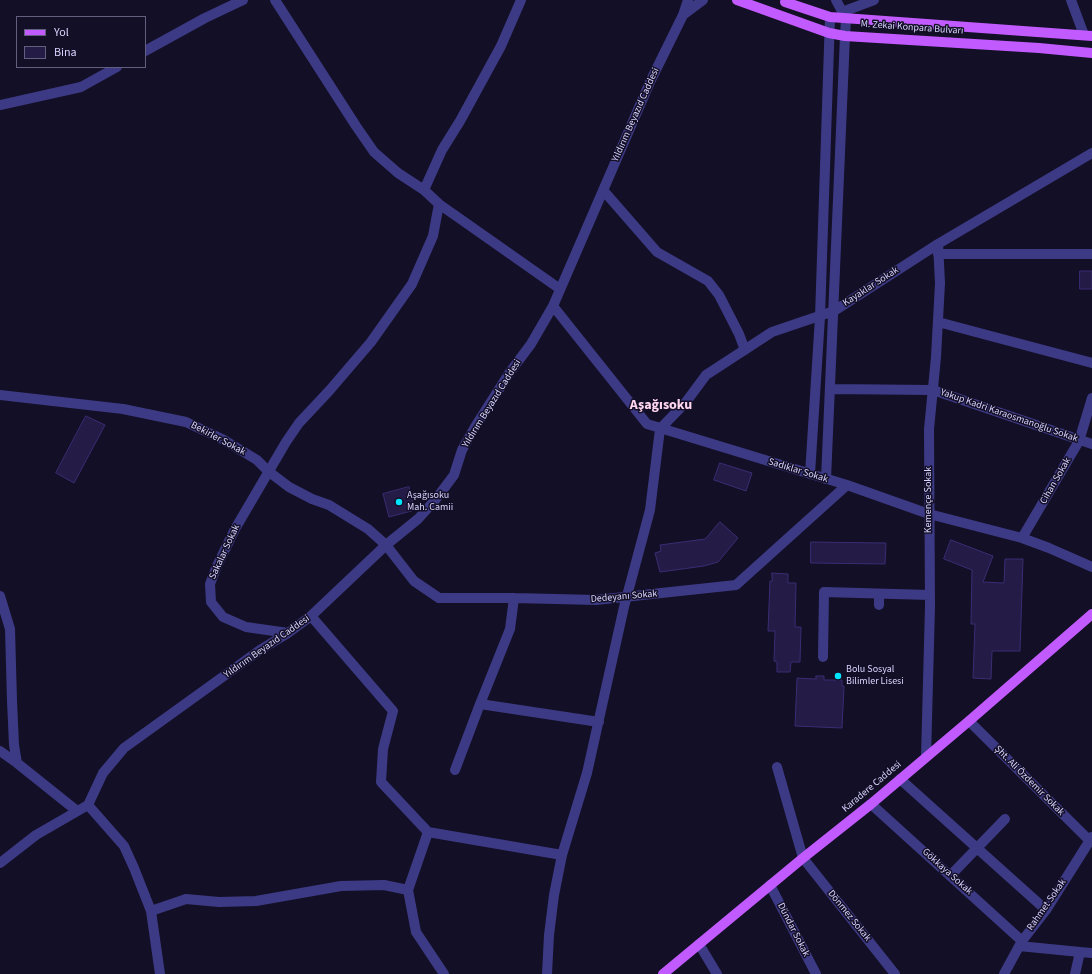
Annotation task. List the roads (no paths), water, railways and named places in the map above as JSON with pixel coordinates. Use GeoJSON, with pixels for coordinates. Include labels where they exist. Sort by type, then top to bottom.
{"type":"FeatureCollection","features":[{"type":"Feature","properties":{"kind":"main road","name":"M. Zekai Konpara Bulvarı"},"geometry":{"type":"LineString","coordinates":[[737,0],[829,32],[845,36],[1039,48],[1092,53]]}},
{"type":"Feature","properties":{"kind":"main road","name":"M. Zekai Konpara Bulvarı"},"geometry":{"type":"LineString","coordinates":[[782,1],[830,18],[844,16],[1088,36]]}},
{"type":"Feature","properties":{"kind":"main road","name":"Karadere Caddesi"},"geometry":{"type":"LineString","coordinates":[[663,974],[803,858],[871,804],[1092,614]]}},
{"type":"Feature","properties":{"kind":"street"},"geometry":{"type":"LineString","coordinates":[[146,50],[205,18],[243,0]]}},
{"type":"Feature","properties":{"kind":"street"},"geometry":{"type":"LineString","coordinates":[[275,0],[374,152],[398,173],[424,190],[439,204],[560,289]]}},
{"type":"Feature","properties":{"kind":"street"},"geometry":{"type":"LineString","coordinates":[[424,190],[442,150],[460,121],[501,46],[521,0]]}},
{"type":"Feature","properties":{"kind":"street","name":"Yıldırım Beyazıd Caddesi"},"geometry":{"type":"LineString","coordinates":[[88,805],[103,773],[124,748],[260,650],[288,633],[311,616],[386,545],[418,519],[436,500],[454,475],[462,450],[475,427],[510,372],[531,344],[553,306],[650,82],[683,15],[688,0]]}},
{"type":"Feature","properties":{"kind":"street"},"geometry":{"type":"LineString","coordinates":[[683,15],[703,0]]}},
{"type":"Feature","properties":{"kind":"street"},"geometry":{"type":"LineString","coordinates":[[826,479],[845,36],[844,16],[836,0]]}},
{"type":"Feature","properties":{"kind":"street"},"geometry":{"type":"LineString","coordinates":[[844,16],[874,0]]}},
{"type":"Feature","properties":{"kind":"street"},"geometry":{"type":"LineString","coordinates":[[1071,0],[1088,36]]}},
{"type":"Feature","properties":{"kind":"street"},"geometry":{"type":"LineString","coordinates":[[810,474],[820,317],[830,18]]}},
{"type":"Feature","properties":{"kind":"street"},"geometry":{"type":"LineString","coordinates":[[0,105],[81,87],[115,68]]}},
{"type":"Feature","properties":{"kind":"street","name":"Kayaklar Sokak"},"geometry":{"type":"LineString","coordinates":[[660,429],[686,402],[706,375],[772,332],[834,311],[938,249],[1092,153]]}},
{"type":"Feature","properties":{"kind":"street"},"geometry":{"type":"LineString","coordinates":[[603,190],[657,252],[708,281],[719,295],[739,334],[745,350]]}},
{"type":"Feature","properties":{"kind":"street","name":"Sakalar Sokak"},"geometry":{"type":"LineString","coordinates":[[288,633],[246,627],[223,616],[211,602],[210,584],[235,529],[268,471],[299,423],[371,342],[412,284],[433,236],[439,204]]}},
{"type":"Feature","properties":{"kind":"street"},"geometry":{"type":"LineString","coordinates":[[938,249],[1092,254]]}},
{"type":"Feature","properties":{"kind":"street","name":"Kemençe Sokak"},"geometry":{"type":"LineString","coordinates":[[926,757],[930,595],[929,429],[940,283],[938,249]]}},
{"type":"Feature","properties":{"kind":"street","name":"Sadıklar Sokak"},"geometry":{"type":"LineString","coordinates":[[553,306],[647,424],[848,485],[929,514],[1022,538],[1092,567]]}},
{"type":"Feature","properties":{"kind":"street"},"geometry":{"type":"LineString","coordinates":[[938,322],[1092,363]]}},
{"type":"Feature","properties":{"kind":"street","name":"Yakup Kadri Karaosmanoğlu Sokak"},"geometry":{"type":"LineString","coordinates":[[830,389],[933,390],[1079,441],[1092,444]]}},
{"type":"Feature","properties":{"kind":"street","name":"Bekirler Sokak"},"geometry":{"type":"LineString","coordinates":[[0,395],[123,409],[186,422],[231,444],[257,460],[268,471],[289,487],[312,499],[329,505],[368,529],[386,545]]}},
{"type":"Feature","properties":{"kind":"street","name":"Cihan Sokak"},"geometry":{"type":"LineString","coordinates":[[1022,538],[1079,441],[1092,398]]}},
{"type":"Feature","properties":{"kind":"street"},"geometry":{"type":"LineString","coordinates":[[548,974],[549,935],[553,901],[562,855],[587,774],[626,597],[650,510],[660,429]]}},
{"type":"Feature","properties":{"kind":"street","name":"Dedeyanı Sokak"},"geometry":{"type":"LineString","coordinates":[[386,545],[414,581],[439,598],[596,600],[736,585],[848,485]]}},
{"type":"Feature","properties":{"kind":"street"},"geometry":{"type":"LineString","coordinates":[[823,657],[824,592],[930,595]]}},
{"type":"Feature","properties":{"kind":"street"},"geometry":{"type":"LineString","coordinates":[[879,594],[879,605]]}},
{"type":"Feature","properties":{"kind":"street"},"geometry":{"type":"LineString","coordinates":[[0,596],[10,629],[13,716],[17,763]]}},
{"type":"Feature","properties":{"kind":"street"},"geometry":{"type":"LineString","coordinates":[[455,770],[510,629],[514,598]]}},
{"type":"Feature","properties":{"kind":"street"},"geometry":{"type":"LineString","coordinates":[[311,616],[393,711],[383,749],[381,782],[428,832],[562,855]]}},
{"type":"Feature","properties":{"kind":"street"},"geometry":{"type":"LineString","coordinates":[[480,704],[599,722]]}},
{"type":"Feature","properties":{"kind":"street","name":"Şht. Ali Özdemir Sokak"},"geometry":{"type":"LineString","coordinates":[[969,721],[1091,839]]}},
{"type":"Feature","properties":{"kind":"street"},"geometry":{"type":"LineString","coordinates":[[0,751],[77,811]]}},
{"type":"Feature","properties":{"kind":"street"},"geometry":{"type":"LineString","coordinates":[[777,767],[803,858]]}},
{"type":"Feature","properties":{"kind":"street"},"geometry":{"type":"LineString","coordinates":[[900,779],[1046,910]]}},
{"type":"Feature","properties":{"kind":"street","name":"Gökkaya Sokak"},"geometry":{"type":"LineString","coordinates":[[871,804],[950,876],[1020,944]]}},
{"type":"Feature","properties":{"kind":"street"},"geometry":{"type":"LineString","coordinates":[[0,863],[36,835],[88,805],[124,846],[142,888],[150,911],[160,974]]}},
{"type":"Feature","properties":{"kind":"street"},"geometry":{"type":"LineString","coordinates":[[950,876],[1005,819]]}},
{"type":"Feature","properties":{"kind":"street"},"geometry":{"type":"LineString","coordinates":[[428,832],[408,890],[416,932],[444,974]]}},
{"type":"Feature","properties":{"kind":"street","name":"Rahmet Sokak"},"geometry":{"type":"LineString","coordinates":[[1004,974],[1020,944],[1046,910],[1091,839]]}},
{"type":"Feature","properties":{"kind":"street","name":"Dönmez Sokak"},"geometry":{"type":"LineString","coordinates":[[803,858],[895,974]]}},
{"type":"Feature","properties":{"kind":"street"},"geometry":{"type":"LineString","coordinates":[[150,911],[186,899],[219,902],[256,901],[341,886],[384,885],[408,890]]}},
{"type":"Feature","properties":{"kind":"street","name":"Dündar Sokak"},"geometry":{"type":"LineString","coordinates":[[770,885],[816,974]]}},
{"type":"Feature","properties":{"kind":"street"},"geometry":{"type":"LineString","coordinates":[[699,944],[717,974]]}},
{"type":"Feature","properties":{"kind":"street"},"geometry":{"type":"LineString","coordinates":[[1020,944],[1092,953]]}},
{"type":"Feature","properties":{"kind":"street"},"geometry":{"type":"LineString","coordinates":[[1075,974],[1080,952]]}},
{"type":"Feature","properties":{"kind":"place","name":"Aşağısoku Mah. Camii"},"geometry":{"type":"Point","coordinates":[399,502]}},
{"type":"Feature","properties":{"kind":"place","name":"Bolu Sosyal Bilimler Lisesi"},"geometry":{"type":"Point","coordinates":[838,676]}},
{"type":"Feature","properties":{"kind":"district","name":"Aşağısoku"},"geometry":{"type":"Point","coordinates":[661,406]}}]}
